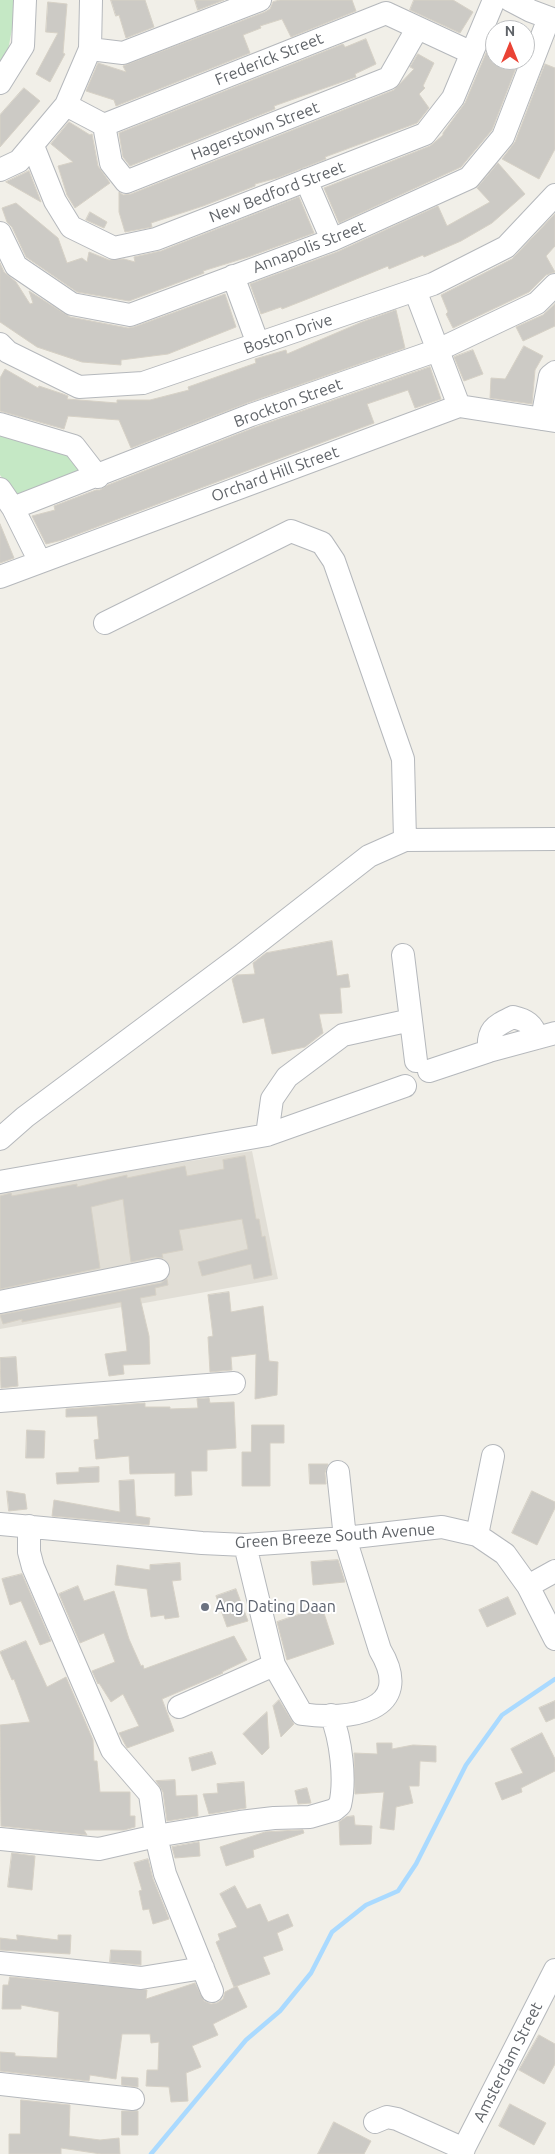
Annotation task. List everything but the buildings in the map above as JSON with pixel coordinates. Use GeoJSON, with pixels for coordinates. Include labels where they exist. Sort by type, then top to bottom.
{"type":"FeatureCollection","features":[{"type":"Feature","properties":{"kind":"street"},"geometry":{"type":"LineString","coordinates":[[0,83],[23,46],[25,0]]}},
{"type":"Feature","properties":{"kind":"street"},"geometry":{"type":"LineString","coordinates":[[0,170],[19,161],[66,105],[90,49],[91,0]]}},
{"type":"Feature","properties":{"kind":"street"},"geometry":{"type":"LineString","coordinates":[[90,49],[123,53],[260,0]]}},
{"type":"Feature","properties":{"kind":"street","name":"New Bedford Street"},"geometry":{"type":"LineString","coordinates":[[33,146],[55,201],[71,227],[114,248],[156,239],[425,134],[453,98],[494,0]]}},
{"type":"Feature","properties":{"kind":"street"},"geometry":{"type":"LineString","coordinates":[[510,0],[552,19]]}},
{"type":"Feature","properties":{"kind":"street","name":"Frederick Street"},"geometry":{"type":"LineString","coordinates":[[104,125],[386,13],[417,29],[472,52]]}},
{"type":"Feature","properties":{"kind":"street","name":"Annapolis Street"},"geometry":{"type":"LineString","coordinates":[[0,233],[16,266],[72,304],[130,315],[332,240],[469,178],[503,136],[552,19]]}},
{"type":"Feature","properties":{"kind":"street","name":"Hagerstown Street"},"geometry":{"type":"LineString","coordinates":[[104,125],[111,163],[126,182],[389,78],[417,29]]}},
{"type":"Feature","properties":{"kind":"street"},"geometry":{"type":"LineString","coordinates":[[66,105],[104,125]]}},
{"type":"Feature","properties":{"kind":"street"},"geometry":{"type":"LineString","coordinates":[[306,180],[332,240]]}},
{"type":"Feature","properties":{"kind":"street","name":"Boston Drive"},"geometry":{"type":"LineString","coordinates":[[0,344],[8,352],[79,387],[143,383],[433,284],[506,247],[555,195]]}},
{"type":"Feature","properties":{"kind":"street"},"geometry":{"type":"LineString","coordinates":[[232,276],[258,344]]}},
{"type":"Feature","properties":{"kind":"street","name":"Brockton Street"},"geometry":{"type":"LineString","coordinates":[[13,508],[98,477],[251,416],[438,350],[537,303],[555,285]]}},
{"type":"Feature","properties":{"kind":"street"},"geometry":{"type":"LineString","coordinates":[[415,290],[459,406]]}},
{"type":"Feature","properties":{"kind":"street"},"geometry":{"type":"LineString","coordinates":[[548,420],[550,376],[555,372]]}},
{"type":"Feature","properties":{"kind":"street","name":"Orchard Hill Street"},"geometry":{"type":"LineString","coordinates":[[0,577],[459,406],[548,420]]}},
{"type":"Feature","properties":{"kind":"street"},"geometry":{"type":"LineString","coordinates":[[0,424],[74,446],[98,477]]}},
{"type":"Feature","properties":{"kind":"street"},"geometry":{"type":"LineString","coordinates":[[0,489],[13,508],[40,562]]}},
{"type":"Feature","properties":{"kind":"street"},"geometry":{"type":"LineString","coordinates":[[105,623],[292,531],[322,543],[334,561],[403,759],[405,840]]}},
{"type":"Feature","properties":{"kind":"street"},"geometry":{"type":"LineString","coordinates":[[0,1139],[25,1117],[242,955],[369,856],[405,840],[555,839]]}},
{"type":"Feature","properties":{"kind":"street"},"geometry":{"type":"LineString","coordinates":[[403,956],[411,1020],[422,1066]]}},
{"type":"Feature","properties":{"kind":"street"},"geometry":{"type":"LineString","coordinates":[[267,1135],[272,1099],[287,1077],[343,1035],[411,1020]]}},
{"type":"Feature","properties":{"kind":"street"},"geometry":{"type":"LineString","coordinates":[[0,1182],[267,1135],[405,1086],[400,1074],[402,1068],[411,1062],[422,1066],[546,1036]]}},
{"type":"Feature","properties":{"kind":"street"},"geometry":{"type":"LineString","coordinates":[[0,1302],[158,1270]]}},
{"type":"Feature","properties":{"kind":"street"},"geometry":{"type":"LineString","coordinates":[[0,1401],[234,1383]]}},
{"type":"Feature","properties":{"kind":"street"},"geometry":{"type":"LineString","coordinates":[[477,1535],[493,1456]]}},
{"type":"Feature","properties":{"kind":"street"},"geometry":{"type":"LineString","coordinates":[[244,1545],[274,1664],[302,1714],[332,1715],[372,1710],[385,1699],[391,1688],[392,1678],[388,1664],[380,1650],[345,1538],[338,1472]]}},
{"type":"Feature","properties":{"kind":"street","name":"Green Breeze South Avenue"},"geometry":{"type":"LineString","coordinates":[[0,1524],[202,1543],[244,1545],[345,1538],[442,1527],[477,1535],[505,1554],[528,1586],[555,1639]]}},
{"type":"Feature","properties":{"kind":"street"},"geometry":{"type":"LineString","coordinates":[[29,1526],[29,1552],[33,1567],[112,1750],[150,1794],[156,1836],[165,1874],[212,1991]]}},
{"type":"Feature","properties":{"kind":"street"},"geometry":{"type":"LineString","coordinates":[[528,1586],[555,1571]]}},
{"type":"Feature","properties":{"kind":"street"},"geometry":{"type":"LineString","coordinates":[[179,1707],[274,1664]]}},
{"type":"Feature","properties":{"kind":"street"},"geometry":{"type":"LineString","coordinates":[[0,1839],[99,1849],[156,1836],[248,1821],[310,1817],[334,1810],[340,1805],[342,1798],[339,1738],[332,1715]]}},
{"type":"Feature","properties":{"kind":"street"},"geometry":{"type":"LineString","coordinates":[[0,1963],[141,1978],[202,1968]]}},
{"type":"Feature","properties":{"kind":"street","name":"Amsterdam Street"},"geometry":{"type":"LineString","coordinates":[[462,2151],[555,1970]]}},
{"type":"Feature","properties":{"kind":"street"},"geometry":{"type":"LineString","coordinates":[[0,2084],[133,2099]]}},
{"type":"Feature","properties":{"kind":"street"},"geometry":{"type":"LineString","coordinates":[[375,2122],[387,2117],[397,2119],[462,2151]]}},
{"type":"Feature","properties":{"kind":"shaded area"},"geometry":{"type":"Polygon","coordinates":[[[252,1151],[278,1279],[0,1329],[0,1192],[252,1151]]]}},
{"type":"Feature","properties":{"kind":"green space"},"geometry":{"type":"Polygon","coordinates":[[[0,0],[15,0],[16,8],[6,61],[0,69],[0,0]]]}},
{"type":"Feature","properties":{"kind":"green space"},"geometry":{"type":"Polygon","coordinates":[[[0,432],[68,455],[80,473],[19,500],[0,475],[0,432]]]}},
{"type":"Feature","properties":{"kind":"waterway"},"geometry":{"type":"LineString","coordinates":[[151,2154],[246,2040],[280,2011],[311,1973],[332,1932],[366,1905],[398,1891],[416,1864],[466,1765],[502,1715],[555,1679]]}},
{"type":"Feature","properties":{"kind":"place","name":"Ang Dating Daan"},"geometry":{"type":"Point","coordinates":[205,1607]}}]}
